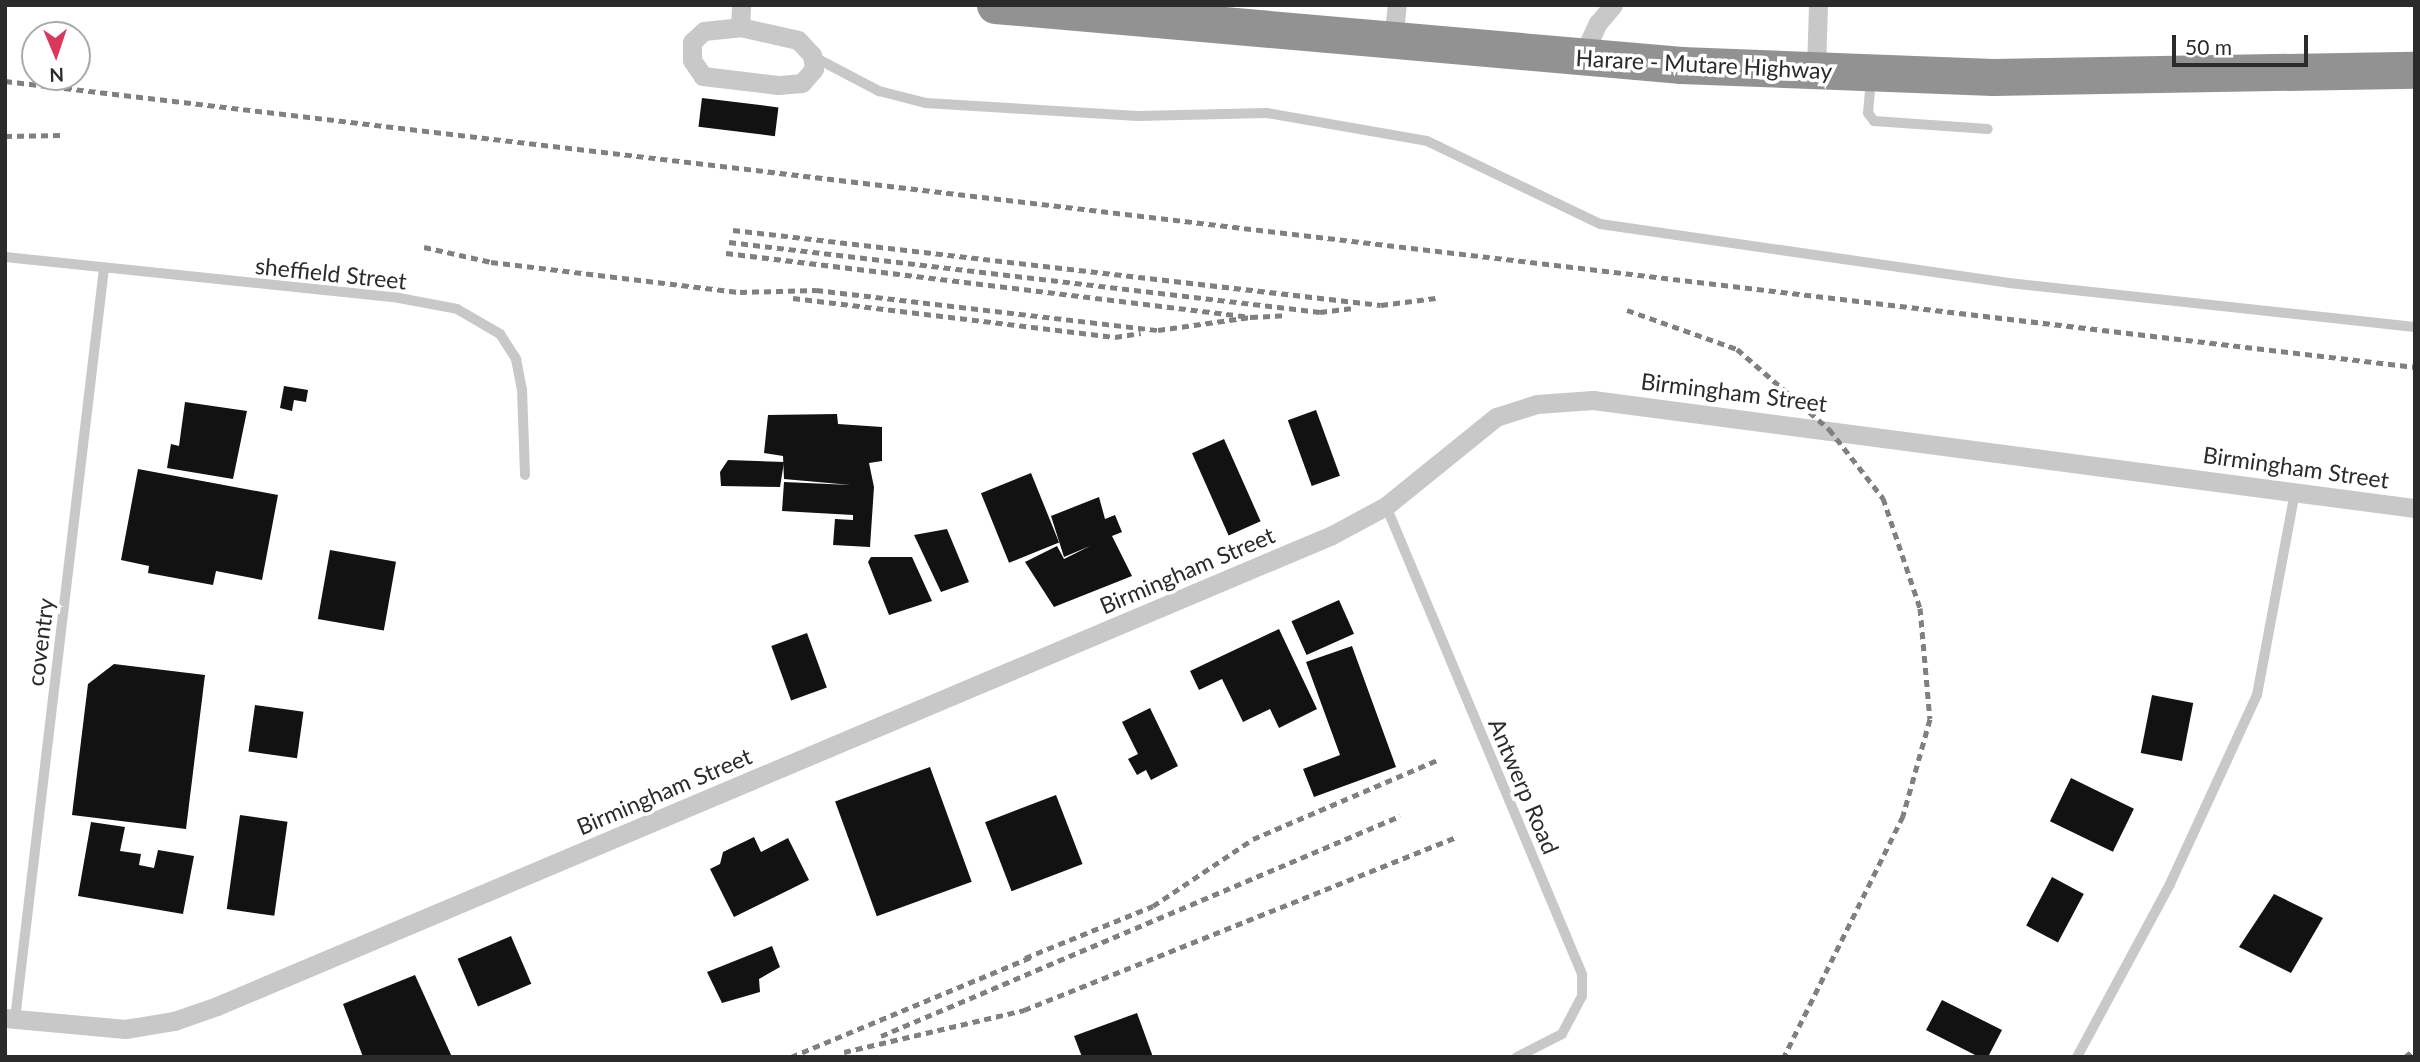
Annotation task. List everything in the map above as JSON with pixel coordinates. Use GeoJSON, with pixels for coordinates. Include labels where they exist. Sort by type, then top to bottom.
{"type":"FeatureCollection","features":[{"type":"Feature","properties":{"kind":"highway","name":"Harare - Mutare Highway"},"geometry":{"type":"LineString","coordinates":[[995,5],[1395,23],[1581,59],[1993,77],[2415,70]]}},
{"type":"Feature","properties":{"kind":"street"},"geometry":{"type":"LineString","coordinates":[[740,27],[741,5]]}},
{"type":"Feature","properties":{"kind":"street"},"geometry":{"type":"LineString","coordinates":[[1581,59],[1598,23],[1613,5]]}},
{"type":"Feature","properties":{"kind":"street"},"geometry":{"type":"LineString","coordinates":[[1816,69],[1818,5]]}},
{"type":"Feature","properties":{"kind":"street"},"geometry":{"type":"LineString","coordinates":[[740,27],[798,40],[812,55],[814,69],[802,83],[778,85],[703,76],[692,60],[692,42],[704,31],[740,27]]}},
{"type":"Feature","properties":{"kind":"street","name":"Birmingham Street"},"geometry":{"type":"LineString","coordinates":[[10,1019],[125,1029],[174,1021],[217,1006],[1332,535],[1386,506],[1496,417],[1537,404],[1593,400],[2415,508]]}},
{"type":"Feature","properties":{"kind":"lane"},"geometry":{"type":"LineString","coordinates":[[812,55],[879,91],[926,103],[1138,116],[1267,113],[1427,141],[1600,224],[2009,283],[2415,327]]}},
{"type":"Feature","properties":{"kind":"lane"},"geometry":{"type":"LineString","coordinates":[[1872,72],[1868,113],[1874,121],[1988,129]]}},
{"type":"Feature","properties":{"kind":"lane","name":"sheffield Street"},"geometry":{"type":"LineString","coordinates":[[5,257],[399,298],[457,309],[480,320],[499,334],[516,359],[522,389],[525,475]]}},
{"type":"Feature","properties":{"kind":"lane","name":"coventry"},"geometry":{"type":"LineString","coordinates":[[10,1019],[104,268]]}},
{"type":"Feature","properties":{"kind":"lane"},"geometry":{"type":"LineString","coordinates":[[2077,1057],[2170,884],[2257,695],[2295,492]]}},
{"type":"Feature","properties":{"kind":"lane","name":"Antwerp Road"},"geometry":{"type":"LineString","coordinates":[[1386,506],[1582,974],[1582,996],[1562,1034],[1517,1057]]}},
{"type":"Feature","properties":{"kind":"building"},"geometry":{"type":"Polygon","coordinates":[[[702,98],[778,107],[775,136],[698,127],[702,98]]]}},
{"type":"Feature","properties":{"kind":"building"},"geometry":{"type":"Polygon","coordinates":[[[284,386],[308,390],[306,402],[294,400],[292,411],[280,408],[284,386]]]}},
{"type":"Feature","properties":{"kind":"building"},"geometry":{"type":"Polygon","coordinates":[[[185,402],[247,411],[233,479],[167,468],[171,444],[179,446],[185,402]]]}},
{"type":"Feature","properties":{"kind":"building"},"geometry":{"type":"Polygon","coordinates":[[[1316,410],[1340,476],[1312,486],[1288,420],[1316,410]]]}},
{"type":"Feature","properties":{"kind":"building"},"geometry":{"type":"Polygon","coordinates":[[[837,414],[838,424],[882,427],[882,461],[869,463],[874,487],[870,547],[833,545],[835,519],[853,520],[853,515],[782,511],[784,482],[851,485],[784,479],[783,456],[764,453],[768,415],[837,414]]]}},
{"type":"Feature","properties":{"kind":"building"},"geometry":{"type":"Polygon","coordinates":[[[1224,439],[1261,521],[1229,535],[1192,453],[1224,439]]]}},
{"type":"Feature","properties":{"kind":"building"},"geometry":{"type":"Polygon","coordinates":[[[728,460],[784,462],[780,487],[721,486],[720,472],[728,460]]]}},
{"type":"Feature","properties":{"kind":"building"},"geometry":{"type":"Polygon","coordinates":[[[138,469],[278,495],[262,580],[216,571],[213,585],[148,573],[149,566],[121,560],[138,469]]]}},
{"type":"Feature","properties":{"kind":"building"},"geometry":{"type":"Polygon","coordinates":[[[1031,473],[1059,543],[1009,563],[981,493],[1031,473]]]}},
{"type":"Feature","properties":{"kind":"building"},"geometry":{"type":"Polygon","coordinates":[[[1099,497],[1105,519],[1115,515],[1122,532],[1112,536],[1132,576],[1054,607],[1025,562],[1057,546],[1064,559],[1090,546],[1064,557],[1051,516],[1099,497]]]}},
{"type":"Feature","properties":{"kind":"building"},"geometry":{"type":"Polygon","coordinates":[[[947,529],[969,582],[941,592],[914,535],[947,529]]]}},
{"type":"Feature","properties":{"kind":"building"},"geometry":{"type":"Polygon","coordinates":[[[330,550],[396,562],[384,631],[318,619],[330,550]]]}},
{"type":"Feature","properties":{"kind":"building"},"geometry":{"type":"Polygon","coordinates":[[[871,557],[912,557],[932,601],[889,615],[868,562],[871,557]]]}},
{"type":"Feature","properties":{"kind":"building"},"geometry":{"type":"Polygon","coordinates":[[[1339,600],[1354,634],[1307,655],[1291,621],[1339,600]]]}},
{"type":"Feature","properties":{"kind":"building"},"geometry":{"type":"Polygon","coordinates":[[[1279,629],[1317,709],[1279,728],[1270,709],[1243,722],[1222,679],[1199,690],[1190,671],[1279,629]]]}},
{"type":"Feature","properties":{"kind":"building"},"geometry":{"type":"Polygon","coordinates":[[[807,633],[827,688],[791,700],[771,646],[807,633]]]}},
{"type":"Feature","properties":{"kind":"building"},"geometry":{"type":"Polygon","coordinates":[[[1352,646],[1396,767],[1314,797],[1303,769],[1340,755],[1306,662],[1352,646]]]}},
{"type":"Feature","properties":{"kind":"building"},"geometry":{"type":"Polygon","coordinates":[[[114,664],[205,675],[186,829],[72,815],[88,684],[114,664]]]}},
{"type":"Feature","properties":{"kind":"building"},"geometry":{"type":"Polygon","coordinates":[[[2152,695],[2193,703],[2182,761],[2141,753],[2152,695]]]}},
{"type":"Feature","properties":{"kind":"building"},"geometry":{"type":"Polygon","coordinates":[[[255,705],[304,712],[297,758],[248,752],[255,705]]]}},
{"type":"Feature","properties":{"kind":"building"},"geometry":{"type":"Polygon","coordinates":[[[1150,708],[1178,766],[1151,780],[1146,770],[1137,775],[1128,759],[1138,754],[1122,722],[1150,708]]]}},
{"type":"Feature","properties":{"kind":"building"},"geometry":{"type":"Polygon","coordinates":[[[930,767],[972,882],[877,916],[835,802],[930,767]]]}},
{"type":"Feature","properties":{"kind":"building"},"geometry":{"type":"Polygon","coordinates":[[[2071,778],[2134,809],[2113,852],[2050,821],[2071,778]]]}},
{"type":"Feature","properties":{"kind":"building"},"geometry":{"type":"Polygon","coordinates":[[[1056,795],[1083,864],[1012,891],[985,822],[1056,795]]]}},
{"type":"Feature","properties":{"kind":"building"},"geometry":{"type":"Polygon","coordinates":[[[240,815],[288,822],[274,916],[227,909],[240,815]]]}},
{"type":"Feature","properties":{"kind":"building"},"geometry":{"type":"Polygon","coordinates":[[[91,822],[125,827],[120,851],[141,854],[139,865],[154,868],[158,850],[194,856],[183,914],[78,896],[91,822]]]}},
{"type":"Feature","properties":{"kind":"building"},"geometry":{"type":"Polygon","coordinates":[[[754,837],[761,852],[788,838],[809,880],[734,917],[710,869],[720,864],[723,852],[754,837]]]}},
{"type":"Feature","properties":{"kind":"building"},"geometry":{"type":"Polygon","coordinates":[[[2052,877],[2084,894],[2058,942],[2026,926],[2052,877]]]}},
{"type":"Feature","properties":{"kind":"building"},"geometry":{"type":"Polygon","coordinates":[[[2274,894],[2323,918],[2291,973],[2239,947],[2274,894]]]}},
{"type":"Feature","properties":{"kind":"building"},"geometry":{"type":"Polygon","coordinates":[[[511,936],[531,984],[478,1007],[458,959],[511,936]]]}},
{"type":"Feature","properties":{"kind":"building"},"geometry":{"type":"Polygon","coordinates":[[[772,946],[780,967],[759,979],[760,992],[722,1003],[707,972],[772,946]]]}},
{"type":"Feature","properties":{"kind":"building"},"geometry":{"type":"Polygon","coordinates":[[[415,975],[452,1057],[363,1057],[343,1004],[415,975]]]}},
{"type":"Feature","properties":{"kind":"building"},"geometry":{"type":"Polygon","coordinates":[[[1942,1000],[2002,1030],[1988,1057],[1979,1057],[1926,1030],[1942,1000]]]}},
{"type":"Feature","properties":{"kind":"building"},"geometry":{"type":"Polygon","coordinates":[[[1137,1013],[1153,1057],[1082,1057],[1074,1036],[1137,1013]]]}},
{"type":"Feature","properties":{"kind":"railway"},"geometry":{"type":"LineString","coordinates":[[5,81],[2415,367]]}},
{"type":"Feature","properties":{"kind":"railway"},"geometry":{"type":"LineString","coordinates":[[5,136],[63,135]]}},
{"type":"Feature","properties":{"kind":"railway"},"geometry":{"type":"LineString","coordinates":[[733,230],[1381,305],[1436,298]]}},
{"type":"Feature","properties":{"kind":"railway"},"geometry":{"type":"LineString","coordinates":[[729,242],[1320,312],[1353,308]]}},
{"type":"Feature","properties":{"kind":"railway"},"geometry":{"type":"LineString","coordinates":[[424,247],[491,262],[740,292],[816,290],[1158,330],[1251,317]]}},
{"type":"Feature","properties":{"kind":"railway"},"geometry":{"type":"LineString","coordinates":[[726,253],[1251,317],[1285,315]]}},
{"type":"Feature","properties":{"kind":"railway"},"geometry":{"type":"LineString","coordinates":[[793,298],[1115,337],[1141,333]]}},
{"type":"Feature","properties":{"kind":"railway"},"geometry":{"type":"LineString","coordinates":[[1627,310],[1737,349],[1829,429],[1883,498],[1920,608],[1930,719],[1903,816],[1784,1057]]}},
{"type":"Feature","properties":{"kind":"railway"},"geometry":{"type":"LineString","coordinates":[[1025,958],[1153,906],[1253,839],[1437,760]]}},
{"type":"Feature","properties":{"kind":"railway"},"geometry":{"type":"LineString","coordinates":[[881,1036],[1400,816]]}},
{"type":"Feature","properties":{"kind":"railway"},"geometry":{"type":"LineString","coordinates":[[844,1052],[1024,1010],[1457,837]]}},
{"type":"Feature","properties":{"kind":"railway"},"geometry":{"type":"LineString","coordinates":[[791,1057],[1034,956]]}},
{"type":"Feature","properties":{"kind":"railway"},"geometry":{"type":"LineString","coordinates":[[2405,1057],[2415,1049]]}}]}
